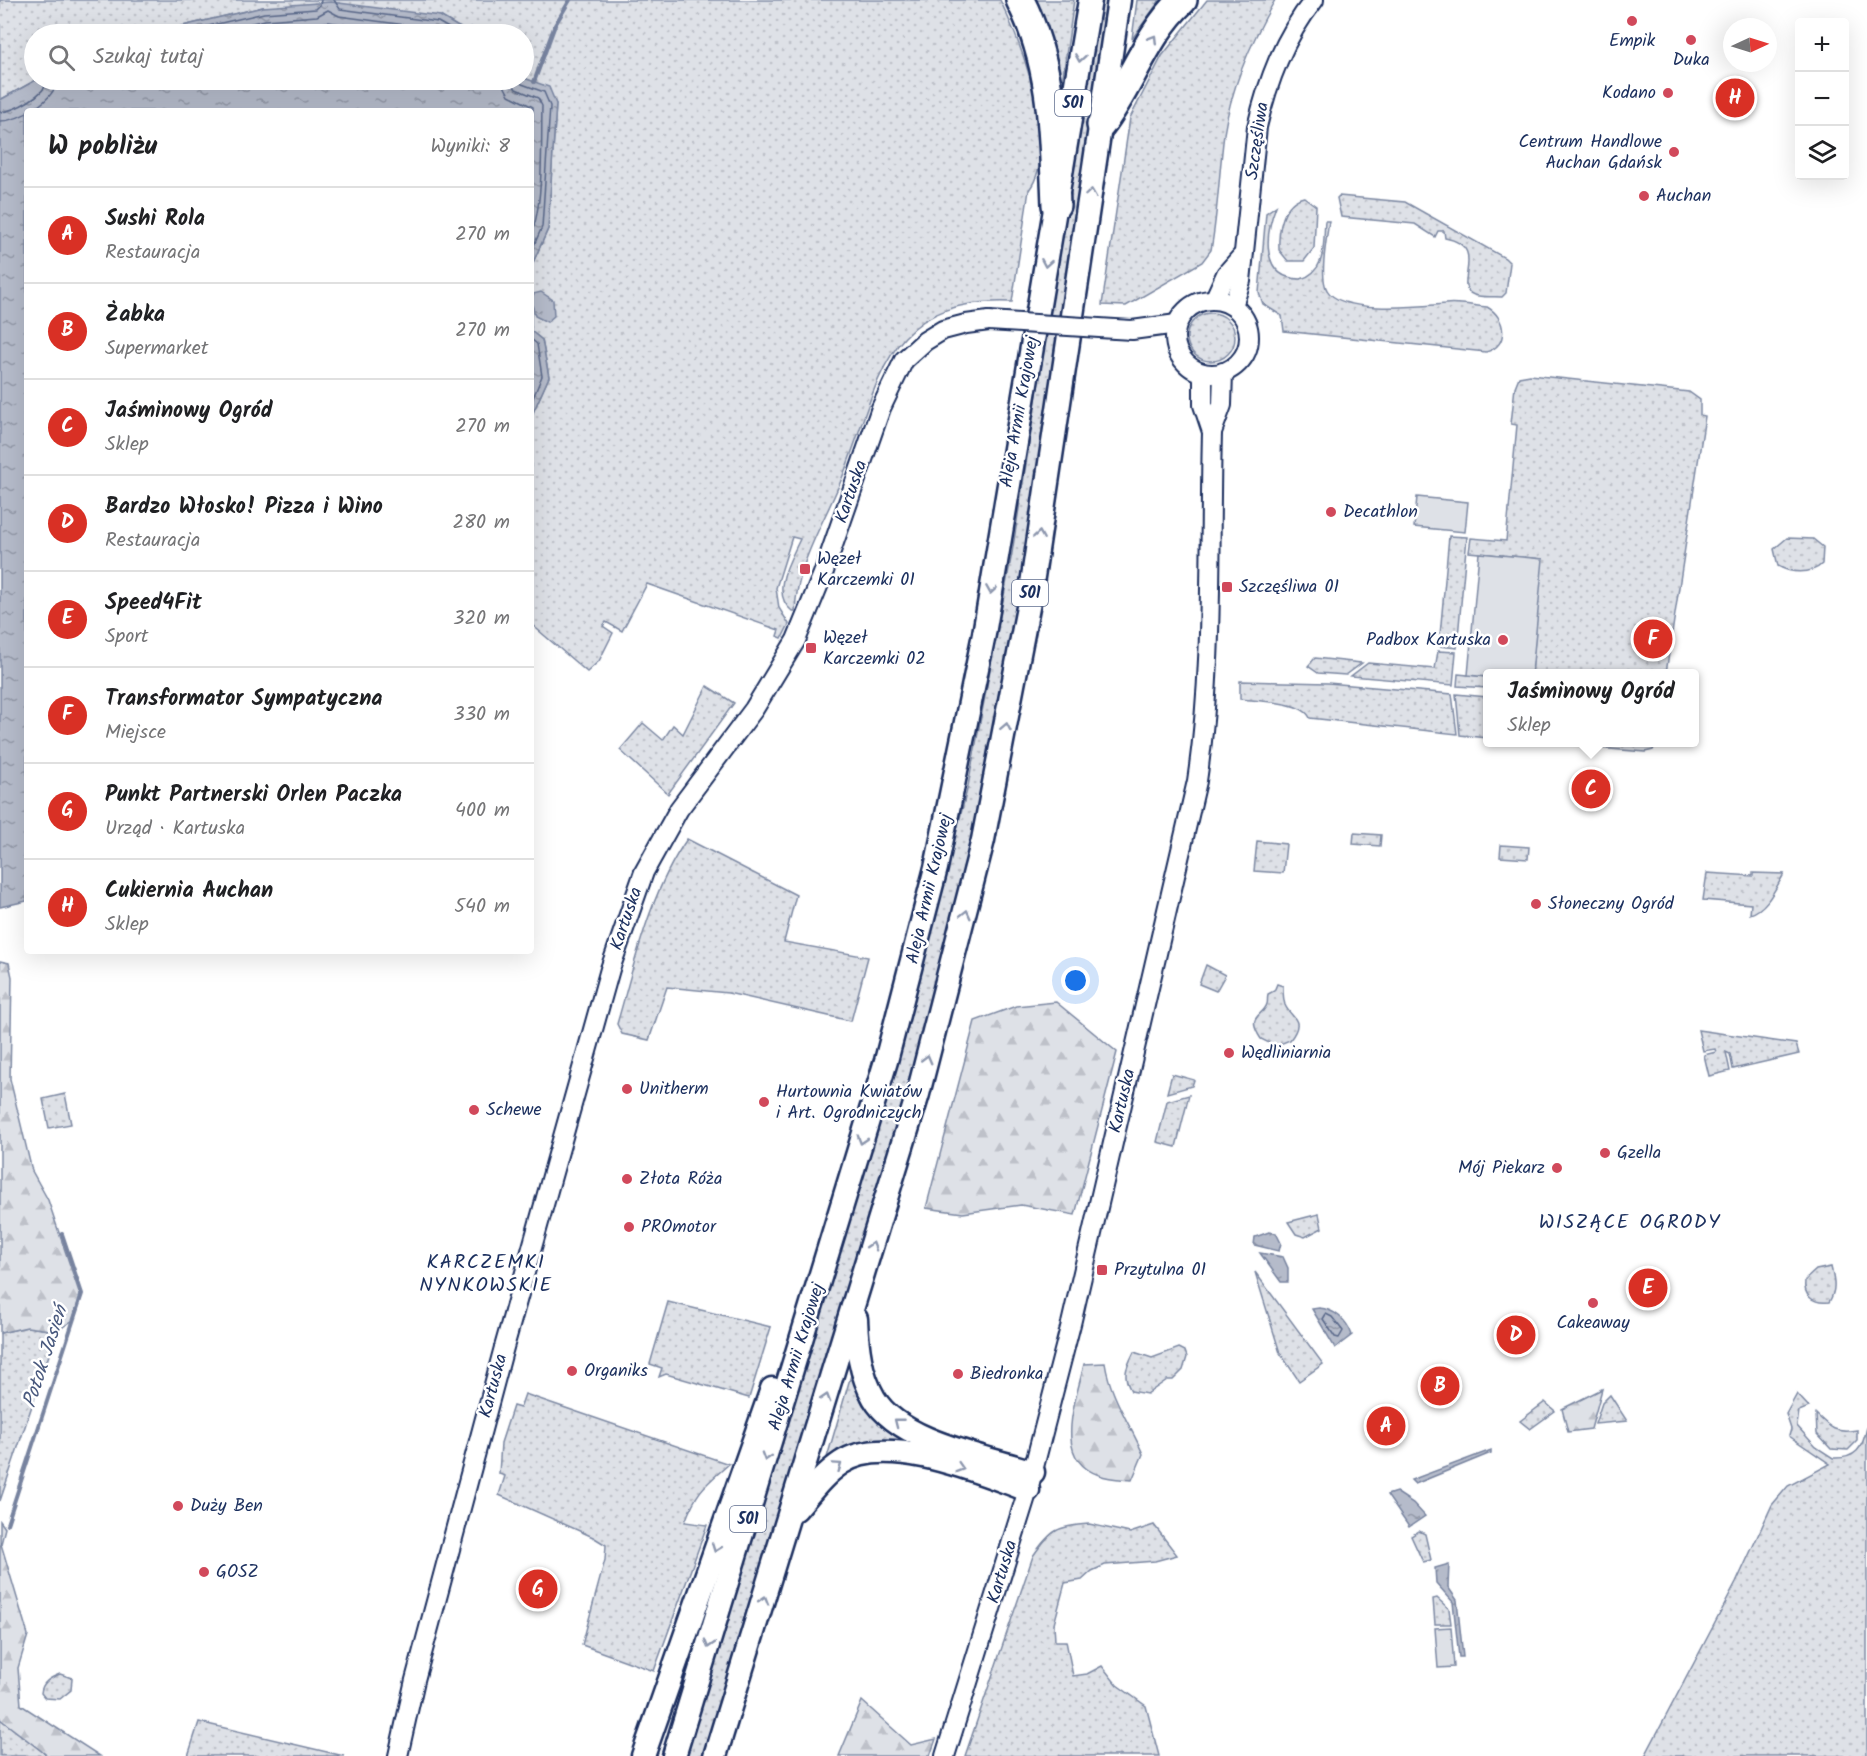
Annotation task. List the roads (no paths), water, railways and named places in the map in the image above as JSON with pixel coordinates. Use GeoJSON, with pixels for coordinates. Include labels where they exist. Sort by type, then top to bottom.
{"type":"FeatureCollection","features":[{"type":"Feature","properties":{"kind":"highway"},"geometry":{"type":"LineString","coordinates":[[1020,0],[1032,24],[1046,66],[1052,120],[1056,205]]}},
{"type":"Feature","properties":{"kind":"highway"},"geometry":{"type":"LineString","coordinates":[[1101,125],[1120,100],[1159,29],[1183,0]]}},
{"type":"Feature","properties":{"kind":"main road","name":"Aleja Armii Krajowej"},"geometry":{"type":"LineString","coordinates":[[674,1756],[886,1061],[936,868],[984,634],[1090,0]]}},
{"type":"Feature","properties":{"kind":"main road","name":"Aleja Armii Krajowej"},"geometry":{"type":"LineString","coordinates":[[715,1756],[791,1514],[935,1033],[995,785],[1030,597],[1119,0]]}},
{"type":"Feature","properties":{"kind":"main road"},"geometry":{"type":"LineString","coordinates":[[644,1756],[807,1289],[820,1281]]}},
{"type":"Feature","properties":{"kind":"main road"},"geometry":{"type":"LineString","coordinates":[[855,1302],[857,1346],[865,1380],[874,1400],[901,1426],[1030,1481]]}},
{"type":"Feature","properties":{"kind":"main road"},"geometry":{"type":"LineString","coordinates":[[791,1514],[824,1476],[843,1461],[884,1451],[906,1452],[1030,1481]]}},
{"type":"Feature","properties":{"kind":"street","name":"Szczęśliwa"},"geometry":{"type":"LineString","coordinates":[[1233,306],[1240,281],[1257,127],[1265,96],[1290,34],[1314,0]]}},
{"type":"Feature","properties":{"kind":"street","name":"Szczęśliwa"},"geometry":{"type":"LineString","coordinates":[[1214,300],[1226,274],[1241,257]]}},
{"type":"Feature","properties":{"kind":"street"},"geometry":{"type":"LineString","coordinates":[[1214,300],[1233,306],[1245,321],[1249,340],[1243,357],[1223,372],[1203,373],[1185,362],[1175,344],[1177,324],[1191,306],[1214,300]]}},
{"type":"Feature","properties":{"kind":"street","name":"Kartuska"},"geometry":{"type":"LineString","coordinates":[[398,1756],[406,1713],[497,1373],[610,969],[644,872],[679,810],[754,709],[796,640],[823,574],[880,408],[904,360],[919,345],[943,330],[966,324],[989,321],[1124,330],[1177,324]]}},
{"type":"Feature","properties":{"kind":"street","name":"Kartuska"},"geometry":{"type":"LineString","coordinates":[[1124,330],[1175,344]]}},
{"type":"Feature","properties":{"kind":"street","name":"Kartuska"},"geometry":{"type":"LineString","coordinates":[[1212,432],[1222,405],[1223,372]]}},
{"type":"Feature","properties":{"kind":"street","name":"Kartuska"},"geometry":{"type":"LineString","coordinates":[[945,1756],[1030,1481],[1073,1314],[1197,781],[1206,721],[1208,675],[1212,432],[1203,405],[1203,373]]}},
{"type":"Feature","properties":{"kind":"water"},"geometry":{"type":"Polygon","coordinates":[[[331,2],[440,16],[453,24],[191,24],[263,7],[331,2]]]}},
{"type":"Feature","properties":{"kind":"water"},"geometry":{"type":"Polygon","coordinates":[[[534,82],[549,87],[556,104],[548,229],[534,260],[534,108],[24,108],[24,902],[0,907],[0,100],[24,87],[24,90],[534,90],[534,82]]]}},
{"type":"Feature","properties":{"kind":"water"},"geometry":{"type":"Polygon","coordinates":[[[541,292],[553,300],[554,316],[547,322],[535,316],[534,294],[541,292]]]}},
{"type":"Feature","properties":{"kind":"water"},"geometry":{"type":"Polygon","coordinates":[[[534,333],[542,340],[549,377],[534,410],[534,333]]]}},
{"type":"Feature","properties":{"kind":"water"},"geometry":{"type":"Polygon","coordinates":[[[1269,1232],[1276,1233],[1281,1243],[1279,1251],[1254,1245],[1255,1237],[1269,1232]]]}},
{"type":"Feature","properties":{"kind":"water"},"geometry":{"type":"Polygon","coordinates":[[[1260,1253],[1283,1257],[1288,1268],[1288,1282],[1281,1282],[1260,1253]]]}},
{"type":"Feature","properties":{"kind":"water"},"geometry":{"type":"Polygon","coordinates":[[[1319,1308],[1339,1316],[1352,1335],[1335,1348],[1312,1309],[1319,1308]]]}},
{"type":"Feature","properties":{"kind":"water"},"geometry":{"type":"Polygon","coordinates":[[[1491,1450],[1491,1453],[1415,1484],[1411,1480],[1491,1450]]]}},
{"type":"Feature","properties":{"kind":"water"},"geometry":{"type":"Polygon","coordinates":[[[1396,1492],[1413,1503],[1425,1516],[1409,1527],[1387,1495],[1396,1492]]]}},
{"type":"Feature","properties":{"kind":"water"},"geometry":{"type":"Polygon","coordinates":[[[1449,1564],[1448,1587],[1457,1600],[1463,1657],[1459,1657],[1453,1602],[1436,1583],[1435,1568],[1449,1564]]]}},
{"type":"Feature","properties":{"kind":"waterway"},"geometry":{"type":"LineString","coordinates":[[534,82],[555,25],[570,0]]}},
{"type":"Feature","properties":{"kind":"waterway","name":"Potok Jasień"},"geometry":{"type":"LineString","coordinates":[[7,1524],[82,1294],[62,1234]]}},
{"type":"Feature","properties":{"kind":"place","name":"Empik"},"geometry":{"type":"Point","coordinates":[1632,21]}},
{"type":"Feature","properties":{"kind":"place","name":"Duka"},"geometry":{"type":"Point","coordinates":[1691,40]}},
{"type":"Feature","properties":{"kind":"place","name":"Kodano"},"geometry":{"type":"Point","coordinates":[1668,93]}},
{"type":"Feature","properties":{"kind":"place","name":"Cukiernia Auchan"},"geometry":{"type":"Point","coordinates":[1735,98]}},
{"type":"Feature","properties":{"kind":"place","name":"Centrum Handlowe Auchan Gdańsk"},"geometry":{"type":"Point","coordinates":[1674,152]}},
{"type":"Feature","properties":{"kind":"place","name":"Auchan"},"geometry":{"type":"Point","coordinates":[1644,196]}},
{"type":"Feature","properties":{"kind":"place","name":"Decathlon"},"geometry":{"type":"Point","coordinates":[1331,512]}},
{"type":"Feature","properties":{"kind":"place","name":"Węzeł Karczemki 01"},"geometry":{"type":"Point","coordinates":[805,569]}},
{"type":"Feature","properties":{"kind":"place","name":"Szczęśliwa 01"},"geometry":{"type":"Point","coordinates":[1227,587]}},
{"type":"Feature","properties":{"kind":"place","name":"Transformator Sympatyczna"},"geometry":{"type":"Point","coordinates":[1653,639]}},
{"type":"Feature","properties":{"kind":"place","name":"Padbox Kartuska"},"geometry":{"type":"Point","coordinates":[1503,640]}},
{"type":"Feature","properties":{"kind":"place","name":"Węzeł Karczemki 02"},"geometry":{"type":"Point","coordinates":[811,648]}},
{"type":"Feature","properties":{"kind":"place","name":"Jaśminowy Ogród"},"geometry":{"type":"Point","coordinates":[1591,789]}},
{"type":"Feature","properties":{"kind":"place","name":"Słoneczny Ogród"},"geometry":{"type":"Point","coordinates":[1536,904]}},
{"type":"Feature","properties":{"kind":"place","name":"Wędliniarnia"},"geometry":{"type":"Point","coordinates":[1229,1053]}},
{"type":"Feature","properties":{"kind":"place","name":"Unitherm"},"geometry":{"type":"Point","coordinates":[627,1089]}},
{"type":"Feature","properties":{"kind":"place","name":"Hurtownia Kwiatów i Art. Ogrodniczych"},"geometry":{"type":"Point","coordinates":[764,1102]}},
{"type":"Feature","properties":{"kind":"place","name":"Schewe"},"geometry":{"type":"Point","coordinates":[474,1110]}},
{"type":"Feature","properties":{"kind":"place","name":"Gzella"},"geometry":{"type":"Point","coordinates":[1605,1153]}},
{"type":"Feature","properties":{"kind":"place","name":"Mój Piekarz"},"geometry":{"type":"Point","coordinates":[1557,1168]}},
{"type":"Feature","properties":{"kind":"place","name":"Złota Róża"},"geometry":{"type":"Point","coordinates":[627,1179]}},
{"type":"Feature","properties":{"kind":"place","name":"PROmotor"},"geometry":{"type":"Point","coordinates":[629,1227]}},
{"type":"Feature","properties":{"kind":"place","name":"Przytulna 01"},"geometry":{"type":"Point","coordinates":[1102,1270]}},
{"type":"Feature","properties":{"kind":"place","name":"Speed4Fit"},"geometry":{"type":"Point","coordinates":[1648,1288]}},
{"type":"Feature","properties":{"kind":"place","name":"Cakeaway"},"geometry":{"type":"Point","coordinates":[1593,1303]}},
{"type":"Feature","properties":{"kind":"place","name":"Bardzo Włosko! Pizza i Wino"},"geometry":{"type":"Point","coordinates":[1516,1335]}},
{"type":"Feature","properties":{"kind":"place","name":"Organiks"},"geometry":{"type":"Point","coordinates":[572,1371]}},
{"type":"Feature","properties":{"kind":"place","name":"Biedronka"},"geometry":{"type":"Point","coordinates":[958,1374]}},
{"type":"Feature","properties":{"kind":"place","name":"Żabka"},"geometry":{"type":"Point","coordinates":[1440,1386]}},
{"type":"Feature","properties":{"kind":"place","name":"Sushi Rola"},"geometry":{"type":"Point","coordinates":[1386,1426]}},
{"type":"Feature","properties":{"kind":"place","name":"Duży Ben"},"geometry":{"type":"Point","coordinates":[178,1506]}},
{"type":"Feature","properties":{"kind":"place","name":"GOSZ"},"geometry":{"type":"Point","coordinates":[204,1572]}},
{"type":"Feature","properties":{"kind":"place","name":"Punkt Partnerski Orlen Paczka"},"geometry":{"type":"Point","coordinates":[538,1589]}},
{"type":"Feature","properties":{"kind":"district","name":"WISZĄCE OGRODY"},"geometry":{"type":"Point","coordinates":[1630,1223]}},
{"type":"Feature","properties":{"kind":"district","name":"KARCZEMKI NYNKOWSKIE"},"geometry":{"type":"Point","coordinates":[486,1274]}}]}
